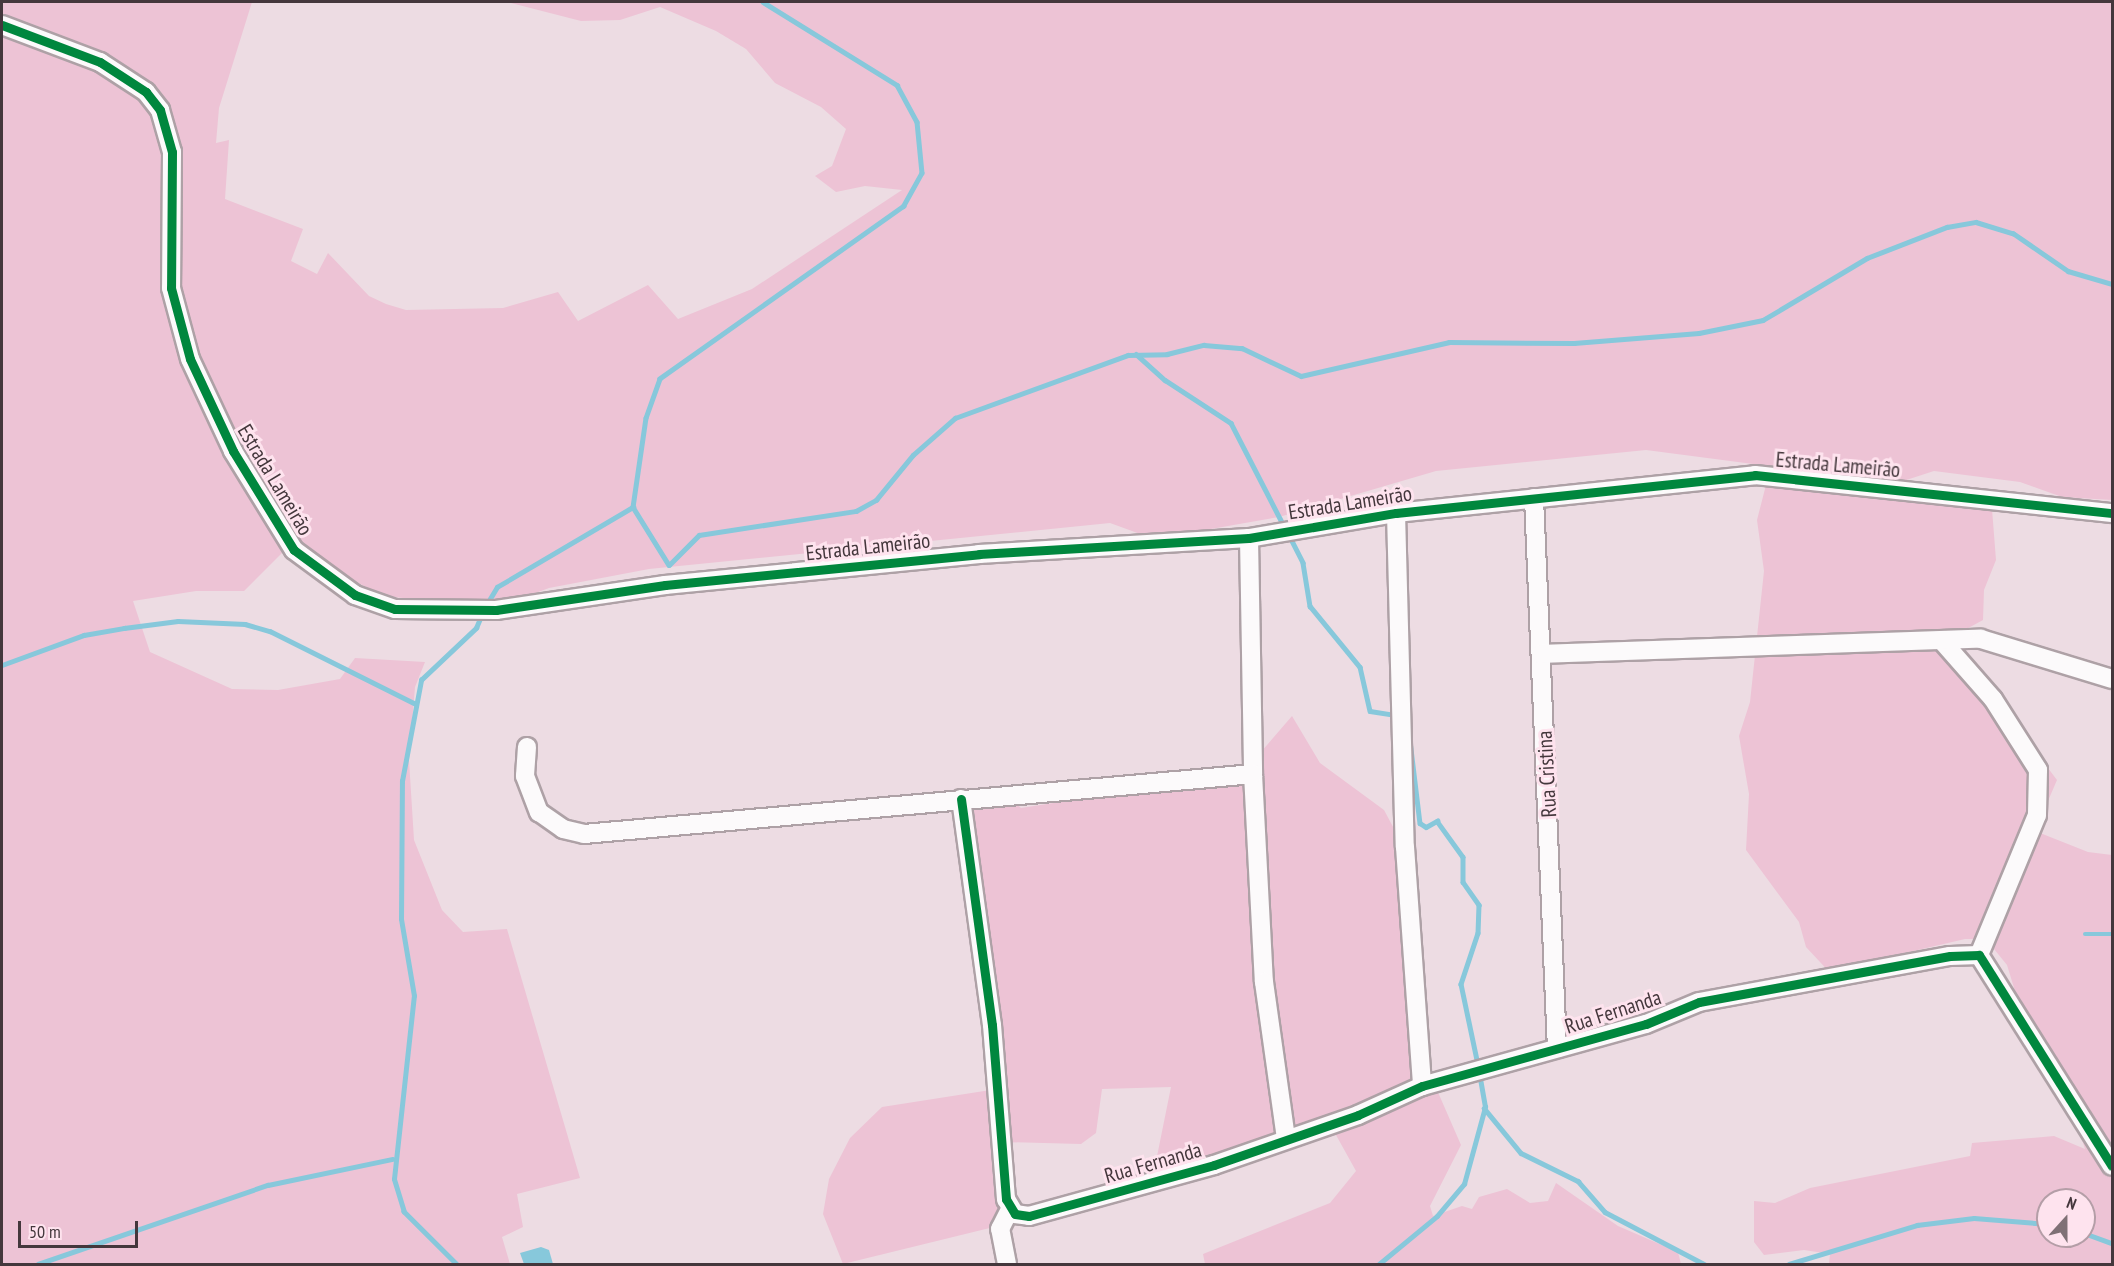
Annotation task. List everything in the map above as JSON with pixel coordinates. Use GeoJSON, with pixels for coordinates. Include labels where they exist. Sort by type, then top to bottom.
{"type":"FeatureCollection","features":[{"type":"Feature","properties":{"kind":"street","name":"Estrada Lameirão"},"geometry":{"type":"LineString","coordinates":[[2,25],[100,62],[146,92],[160,110],[172,152],[171,288],[190,359],[233,451],[294,550],[355,595],[395,609],[496,610],[665,585],[980,554],[1249,538],[1396,513],[1755,475],[2112,513]]}},
{"type":"Feature","properties":{"kind":"street","name":"Rua Cristina"},"geometry":{"type":"LineString","coordinates":[[1534,498],[1557,1049]]}},
{"type":"Feature","properties":{"kind":"street"},"geometry":{"type":"LineString","coordinates":[[1396,513],[1405,848],[1422,1086]]}},
{"type":"Feature","properties":{"kind":"street"},"geometry":{"type":"LineString","coordinates":[[1249,538],[1253,774],[1267,1019],[1286,1138]]}},
{"type":"Feature","properties":{"kind":"street"},"geometry":{"type":"LineString","coordinates":[[1942,641],[1993,699],[2038,770],[2037,815],[1979,955],[2112,1166]]}},
{"type":"Feature","properties":{"kind":"street"},"geometry":{"type":"LineString","coordinates":[[1541,654],[1942,641],[2001,642],[2112,679]]}},
{"type":"Feature","properties":{"kind":"street"},"geometry":{"type":"LineString","coordinates":[[528,747],[525,776],[539,812],[575,833],[1253,774]]}},
{"type":"Feature","properties":{"kind":"street"},"geometry":{"type":"LineString","coordinates":[[960,800],[991,1014],[1010,1209],[1000,1229],[1007,1264]]}},
{"type":"Feature","properties":{"kind":"street","name":"Rua Fernanda"},"geometry":{"type":"LineString","coordinates":[[1010,1209],[1029,1216],[1214,1165],[1286,1138],[1358,1115],[1422,1086],[1557,1049],[1718,997],[1922,959],[1979,955]]}},
{"type":"Feature","properties":{"kind":"shaded area"},"geometry":{"type":"Polygon","coordinates":[[[2,2],[252,2],[219,108],[216,143],[229,140],[225,199],[303,229],[291,261],[317,274],[328,253],[369,296],[386,304],[406,310],[503,308],[558,292],[578,321],[648,285],[678,319],[752,289],[902,190],[865,186],[836,192],[815,176],[832,166],[846,129],[821,107],[775,83],[746,49],[716,31],[660,7],[620,20],[581,21],[507,2],[2112,2],[2112,500],[2062,497],[2020,482],[1934,471],[1897,483],[1646,450],[1436,471],[1279,517],[1154,539],[1110,523],[649,569],[549,588],[498,607],[382,596],[290,545],[244,591],[196,591],[133,601],[150,652],[232,689],[278,690],[340,679],[355,658],[425,662],[415,687],[409,760],[414,840],[442,910],[463,932],[507,929],[580,1178],[517,1194],[523,1227],[502,1237],[510,1264],[2,1264],[2,2]]]}},
{"type":"Feature","properties":{"kind":"shaded area"},"geometry":{"type":"Polygon","coordinates":[[[1767,481],[1992,509],[1996,560],[1984,590],[1983,620],[1950,638],[2057,780],[2035,831],[2088,852],[2112,855],[2112,1264],[1829,1264],[1830,1254],[1804,1250],[1764,1255],[1754,1242],[1754,1201],[1775,1203],[1810,1188],[1970,1156],[1972,1143],[2054,1136],[2085,1149],[2074,1113],[2019,1004],[2007,965],[1994,949],[1982,939],[1965,939],[1862,963],[1834,977],[1806,947],[1799,922],[1746,850],[1749,794],[1739,736],[1750,702],[1764,571],[1757,520],[1767,481]]]}},
{"type":"Feature","properties":{"kind":"shaded area"},"geometry":{"type":"Polygon","coordinates":[[[1292,716],[1320,763],[1384,810],[1399,838],[1415,1092],[1437,1090],[1461,1145],[1430,1206],[1433,1216],[1462,1206],[1472,1209],[1479,1197],[1507,1189],[1530,1203],[1548,1201],[1556,1183],[1618,1226],[1678,1252],[1681,1264],[1205,1264],[1203,1254],[1330,1203],[1356,1171],[1336,1135],[1151,1186],[1171,1087],[1102,1089],[1096,1133],[1081,1144],[1002,1142],[1002,1225],[843,1264],[823,1214],[829,1179],[850,1138],[882,1107],[997,1089],[971,790],[1005,794],[1021,808],[1242,774],[1292,716]]]}},
{"type":"Feature","properties":{"kind":"water"},"geometry":{"type":"Polygon","coordinates":[[[541,1247],[549,1250],[553,1264],[524,1264],[520,1253],[541,1247]]]}},
{"type":"Feature","properties":{"kind":"waterway"},"geometry":{"type":"LineString","coordinates":[[763,2],[897,85],[917,122],[922,173],[904,206],[660,379],[646,418],[633,507],[669,565],[699,535],[856,511],[876,500],[913,455],[955,418],[1128,355],[1167,354],[1204,345],[1242,348],[1301,376],[1449,342],[1574,343],[1699,333],[1763,320],[1867,258],[1947,227],[1976,222],[2013,233],[2068,271],[2112,284]]}},
{"type":"Feature","properties":{"kind":"waterway"},"geometry":{"type":"LineString","coordinates":[[1136,354],[1165,380],[1231,423],[1285,528]]}},
{"type":"Feature","properties":{"kind":"waterway"},"geometry":{"type":"LineString","coordinates":[[485,607],[497,587],[633,507]]}},
{"type":"Feature","properties":{"kind":"waterway"},"geometry":{"type":"LineString","coordinates":[[1289,535],[1303,563],[1310,606],[1360,667],[1370,711],[1396,715]]}},
{"type":"Feature","properties":{"kind":"waterway"},"geometry":{"type":"LineString","coordinates":[[456,1264],[404,1212],[394,1179],[414,996],[401,919],[402,781],[421,680],[476,628],[482,614]]}},
{"type":"Feature","properties":{"kind":"waterway"},"geometry":{"type":"LineString","coordinates":[[2,665],[84,635],[124,628],[178,621],[245,624],[270,631],[414,703]]}},
{"type":"Feature","properties":{"kind":"waterway"},"geometry":{"type":"LineString","coordinates":[[1407,716],[1420,823],[1426,827],[1437,821],[1463,857],[1463,882],[1479,905],[1478,933],[1461,984],[1478,1065]]}},
{"type":"Feature","properties":{"kind":"waterway"},"geometry":{"type":"LineString","coordinates":[[2085,934],[2112,934]]}},
{"type":"Feature","properties":{"kind":"waterway"},"geometry":{"type":"LineString","coordinates":[[1379,1264],[1437,1216],[1464,1184],[1485,1107],[1479,1073]]}},
{"type":"Feature","properties":{"kind":"waterway"},"geometry":{"type":"LineString","coordinates":[[1484,1108],[1521,1153],[1578,1181],[1605,1212],[1704,1264]]}},
{"type":"Feature","properties":{"kind":"waterway"},"geometry":{"type":"LineString","coordinates":[[38,1264],[268,1185],[392,1159]]}},
{"type":"Feature","properties":{"kind":"waterway"},"geometry":{"type":"LineString","coordinates":[[1789,1264],[1917,1225],[1974,1218],[2036,1223]]}},
{"type":"Feature","properties":{"kind":"waterway"},"geometry":{"type":"LineString","coordinates":[[2096,1237],[2111,1243]]}},
{"type":"Feature","properties":{"kind":"cycle path"},"geometry":{"type":"LineString","coordinates":[[2,25],[100,62],[146,92],[160,110],[172,152],[171,288],[190,359],[233,451],[294,550],[355,595],[395,609],[496,610],[665,585],[979,554],[1249,538],[1396,513],[1755,475],[2112,513]]}},
{"type":"Feature","properties":{"kind":"cycle path"},"geometry":{"type":"LineString","coordinates":[[961,799],[992,1025],[1006,1199],[1015,1214],[1029,1216],[1214,1165],[1358,1115],[1422,1086],[1646,1024],[1699,1002],[1950,956],[1979,955],[2112,1166]]}}]}
